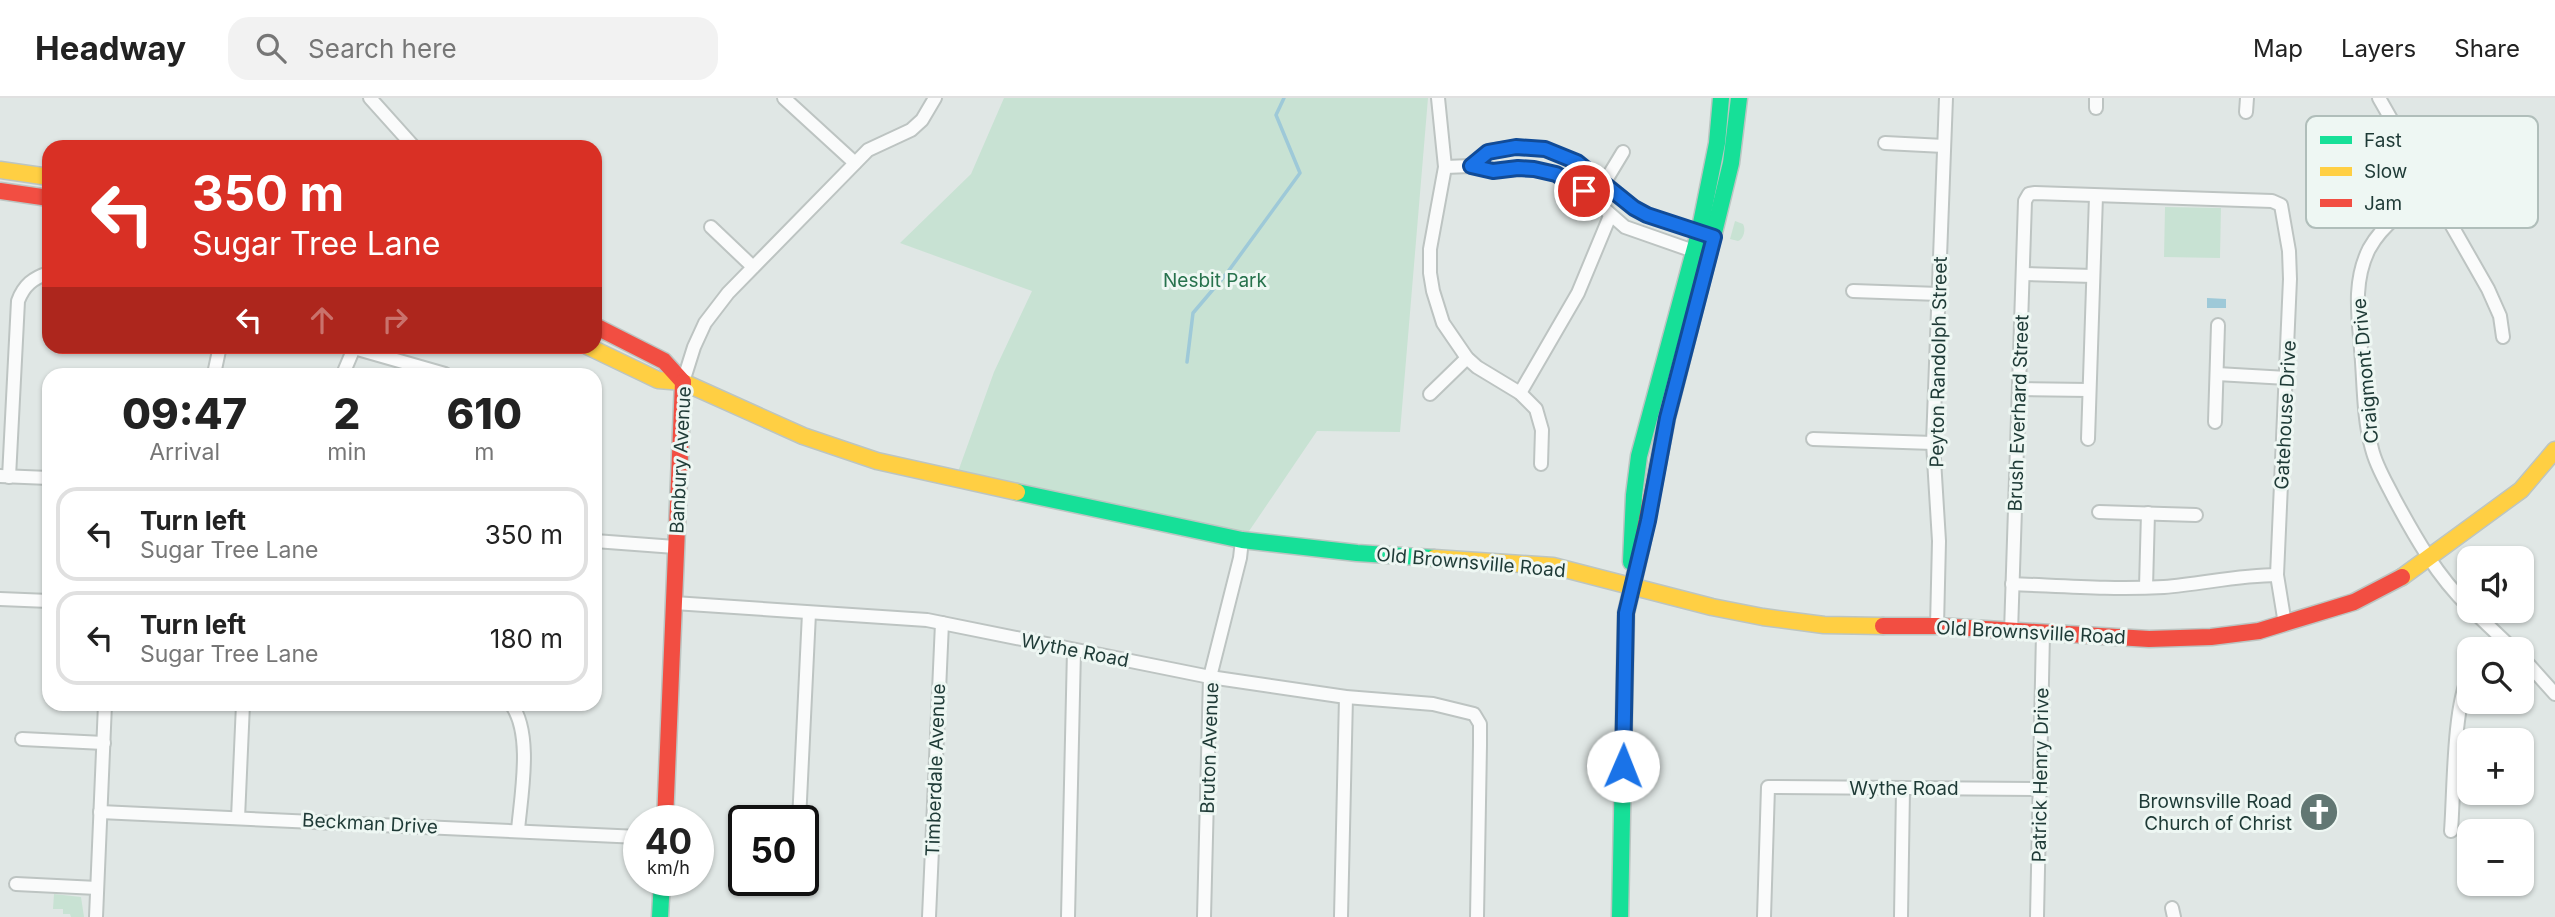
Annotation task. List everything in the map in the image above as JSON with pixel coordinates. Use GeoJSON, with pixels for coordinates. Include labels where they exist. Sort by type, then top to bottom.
{"type":"FeatureCollection","features":[{"type":"Feature","properties":{"kind":"main road"},"geometry":{"type":"LineString","coordinates":[[1632,585],[1632,536],[1639,457],[1697,232],[1715,150],[1721,98]]}},
{"type":"Feature","properties":{"kind":"main road"},"geometry":{"type":"LineString","coordinates":[[1620,917],[1626,613],[1648,521],[1667,418],[1731,163],[1739,98]]}},
{"type":"Feature","properties":{"kind":"main road"},"geometry":{"type":"LineString","coordinates":[[0,170],[42,176]]}},
{"type":"Feature","properties":{"kind":"main road"},"geometry":{"type":"LineString","coordinates":[[0,191],[42,197]]}},
{"type":"Feature","properties":{"kind":"main road"},"geometry":{"type":"LineString","coordinates":[[602,330],[664,361],[683,383]]}},
{"type":"Feature","properties":{"kind":"main road"},"geometry":{"type":"LineString","coordinates":[[602,353],[657,380],[683,383]]}},
{"type":"Feature","properties":{"kind":"main road","name":"Old Brownsville Road"},"geometry":{"type":"LineString","coordinates":[[683,383],[803,436],[877,461],[1241,540],[1357,553],[1553,566],[1713,607],[1779,620],[1834,625],[1937,626],[2149,639],[2211,637],[2259,631],[2354,602],[2396,581],[2429,559],[2521,490],[2555,450]]}},
{"type":"Feature","properties":{"kind":"main road","name":"Banbury Avenue"},"geometry":{"type":"LineString","coordinates":[[666,805],[683,383]]}},
{"type":"Feature","properties":{"kind":"main road"},"geometry":{"type":"LineString","coordinates":[[660,917],[661,896]]}},
{"type":"Feature","properties":{"kind":"street"},"geometry":{"type":"LineString","coordinates":[[370,98],[408,140]]}},
{"type":"Feature","properties":{"kind":"street"},"geometry":{"type":"LineString","coordinates":[[785,98],[855,163]]}},
{"type":"Feature","properties":{"kind":"street","name":"Banbury Avenue"},"geometry":{"type":"LineString","coordinates":[[683,383],[705,323],[728,293],[867,150],[911,130],[922,120],[934,98]]}},
{"type":"Feature","properties":{"kind":"street"},"geometry":{"type":"LineString","coordinates":[[1438,98],[1445,167],[1430,248],[1430,273],[1443,323],[1466,358],[1477,368],[1520,393],[1536,410],[1541,421],[1541,464]]}},
{"type":"Feature","properties":{"kind":"street","name":"Peyton Randolph Street"},"geometry":{"type":"LineString","coordinates":[[1937,626],[1939,541],[1933,443],[1946,98]]}},
{"type":"Feature","properties":{"kind":"street"},"geometry":{"type":"LineString","coordinates":[[2246,112],[2247,98]]}},
{"type":"Feature","properties":{"kind":"street"},"geometry":{"type":"LineString","coordinates":[[2379,98],[2389,116]]}},
{"type":"Feature","properties":{"kind":"street"},"geometry":{"type":"LineString","coordinates":[[1885,143],[1944,146]]}},
{"type":"Feature","properties":{"kind":"street"},"geometry":{"type":"LineString","coordinates":[[1471,166],[1488,152],[1516,147],[1545,149],[1577,162],[1634,208],[1647,215],[1714,237]]}},
{"type":"Feature","properties":{"kind":"street"},"geometry":{"type":"LineString","coordinates":[[1594,200],[1623,152]]}},
{"type":"Feature","properties":{"kind":"street"},"geometry":{"type":"LineString","coordinates":[[1445,167],[1471,166],[1493,171],[1525,168],[1556,174],[1594,200],[1625,227],[1709,256]]}},
{"type":"Feature","properties":{"kind":"street","name":"Brush Everhard Street"},"geometry":{"type":"LineString","coordinates":[[2011,632],[2025,201],[2029,194],[2095,196]]}},
{"type":"Feature","properties":{"kind":"street"},"geometry":{"type":"LineString","coordinates":[[2088,439],[2095,196]]}},
{"type":"Feature","properties":{"kind":"street","name":"Gatehouse Drive"},"geometry":{"type":"LineString","coordinates":[[2095,196],[2272,201],[2281,205],[2289,251],[2287,377],[2277,575],[2285,624]]}},
{"type":"Feature","properties":{"kind":"street"},"geometry":{"type":"LineString","coordinates":[[1520,393],[1578,293],[1610,216]]}},
{"type":"Feature","properties":{"kind":"street"},"geometry":{"type":"LineString","coordinates":[[711,227],[753,267]]}},
{"type":"Feature","properties":{"kind":"street","name":"Craigmont Drive"},"geometry":{"type":"LineString","coordinates":[[2385,228],[2372,244],[2360,274],[2357,302],[2369,438],[2373,454],[2396,500],[2429,559],[2457,596]]}},
{"type":"Feature","properties":{"kind":"street"},"geometry":{"type":"LineString","coordinates":[[2452,228],[2496,304],[2503,337]]}},
{"type":"Feature","properties":{"kind":"street"},"geometry":{"type":"LineString","coordinates":[[2023,274],[2093,276]]}},
{"type":"Feature","properties":{"kind":"street"},"geometry":{"type":"LineString","coordinates":[[42,276],[33,279],[24,288],[18,301],[4,476],[42,478]]}},
{"type":"Feature","properties":{"kind":"street"},"geometry":{"type":"LineString","coordinates":[[1853,290],[1939,294]]}},
{"type":"Feature","properties":{"kind":"street"},"geometry":{"type":"LineString","coordinates":[[2215,422],[2218,325]]}},
{"type":"Feature","properties":{"kind":"street"},"geometry":{"type":"LineString","coordinates":[[375,354],[424,368]]}},
{"type":"Feature","properties":{"kind":"street"},"geometry":{"type":"LineString","coordinates":[[1430,394],[1466,358]]}},
{"type":"Feature","properties":{"kind":"street"},"geometry":{"type":"LineString","coordinates":[[2217,374],[2287,377]]}},
{"type":"Feature","properties":{"kind":"street"},"geometry":{"type":"LineString","coordinates":[[2019,389],[2089,390]]}},
{"type":"Feature","properties":{"kind":"street"},"geometry":{"type":"LineString","coordinates":[[1813,439],[1933,443]]}},
{"type":"Feature","properties":{"kind":"street","name":"Craigmont Drive"},"geometry":{"type":"LineString","coordinates":[[2360,459],[2373,454]]}},
{"type":"Feature","properties":{"kind":"street"},"geometry":{"type":"LineString","coordinates":[[2099,512],[2196,516]]}},
{"type":"Feature","properties":{"kind":"street"},"geometry":{"type":"LineString","coordinates":[[2146,587],[2148,513]]}},
{"type":"Feature","properties":{"kind":"street","name":"Bruton Avenue"},"geometry":{"type":"LineString","coordinates":[[1204,917],[1210,677],[1240,558],[1241,540]]}},
{"type":"Feature","properties":{"kind":"street"},"geometry":{"type":"LineString","coordinates":[[602,542],[675,547]]}},
{"type":"Feature","properties":{"kind":"street"},"geometry":{"type":"LineString","coordinates":[[2012,584],[2146,587],[2236,576],[2277,575]]}},
{"type":"Feature","properties":{"kind":"street"},"geometry":{"type":"LineString","coordinates":[[0,599],[42,601]]}},
{"type":"Feature","properties":{"kind":"street","name":"Wythe Road"},"geometry":{"type":"LineString","coordinates":[[674,603],[942,623],[1210,677],[1346,697],[1433,704],[1474,714],[1480,724],[1477,917]]}},
{"type":"Feature","properties":{"kind":"street"},"geometry":{"type":"LineString","coordinates":[[800,805],[809,613]]}},
{"type":"Feature","properties":{"kind":"street","name":"Timberdale Avenue"},"geometry":{"type":"LineString","coordinates":[[929,917],[942,623]]}},
{"type":"Feature","properties":{"kind":"street"},"geometry":{"type":"LineString","coordinates":[[2485,623],[2500,637]]}},
{"type":"Feature","properties":{"kind":"street","name":"Patrick Henry Drive"},"geometry":{"type":"LineString","coordinates":[[2037,917],[2043,633]]}},
{"type":"Feature","properties":{"kind":"street"},"geometry":{"type":"LineString","coordinates":[[1068,917],[1074,650]]}},
{"type":"Feature","properties":{"kind":"street"},"geometry":{"type":"LineString","coordinates":[[2534,670],[2555,694]]}},
{"type":"Feature","properties":{"kind":"street"},"geometry":{"type":"LineString","coordinates":[[1340,917],[1346,697]]}},
{"type":"Feature","properties":{"kind":"street"},"geometry":{"type":"LineString","coordinates":[[96,917],[106,711]]}},
{"type":"Feature","properties":{"kind":"street"},"geometry":{"type":"LineString","coordinates":[[238,818],[243,711]]}},
{"type":"Feature","properties":{"kind":"street"},"geometry":{"type":"LineString","coordinates":[[517,711],[524,749],[518,830]]}},
{"type":"Feature","properties":{"kind":"street"},"geometry":{"type":"LineString","coordinates":[[2451,831],[2460,714]]}},
{"type":"Feature","properties":{"kind":"street"},"geometry":{"type":"LineString","coordinates":[[22,739],[104,743]]}},
{"type":"Feature","properties":{"kind":"street","name":"Wythe Road"},"geometry":{"type":"LineString","coordinates":[[1764,917],[1768,787],[2040,789]]}},
{"type":"Feature","properties":{"kind":"street"},"geometry":{"type":"LineString","coordinates":[[1901,917],[1903,789]]}},
{"type":"Feature","properties":{"kind":"street","name":"Beckman Drive"},"geometry":{"type":"LineString","coordinates":[[100,812],[623,836]]}},
{"type":"Feature","properties":{"kind":"street"},"geometry":{"type":"LineString","coordinates":[[16,884],[97,888]]}},
{"type":"Feature","properties":{"kind":"green space","name":"Nesbit Park"},"geometry":{"type":"Polygon","coordinates":[[[1004,98],[1428,98],[1400,432],[1317,431],[1243,540],[955,480],[994,372],[1032,291],[900,243],[971,174],[1004,98]]]}},
{"type":"Feature","properties":{"kind":"green space"},"geometry":{"type":"Polygon","coordinates":[[[2165,207],[2221,208],[2220,258],[2164,257],[2165,207]]]}},
{"type":"Feature","properties":{"kind":"green space"},"geometry":{"type":"Polygon","coordinates":[[[1735,221],[1743,224],[1744,228],[1743,236],[1738,241],[1730,239],[1735,221]]]}},
{"type":"Feature","properties":{"kind":"green space"},"geometry":{"type":"Polygon","coordinates":[[[54,894],[81,897],[84,917],[71,917],[70,914],[63,914],[63,909],[53,909],[54,894]]]}},
{"type":"Feature","properties":{"kind":"water"},"geometry":{"type":"Polygon","coordinates":[[[2207,298],[2226,299],[2226,308],[2207,308],[2207,298]]]}},
{"type":"Feature","properties":{"kind":"waterway"},"geometry":{"type":"LineString","coordinates":[[1187,362],[1193,313],[1227,273],[1300,173],[1276,115],[1284,98]]}},
{"type":"Feature","properties":{"kind":"traffic: fast"},"geometry":{"type":"LineString","coordinates":[[1631,562],[1639,456],[1699,233],[1717,143],[1721,98]]}},
{"type":"Feature","properties":{"kind":"traffic: fast"},"geometry":{"type":"LineString","coordinates":[[1709,253],[1731,163],[1739,98]]}},
{"type":"Feature","properties":{"kind":"traffic: fast"},"geometry":{"type":"LineString","coordinates":[[1017,492],[1242,540],[1357,553],[1434,558]]}},
{"type":"Feature","properties":{"kind":"traffic: fast"},"geometry":{"type":"LineString","coordinates":[[1620,917],[1626,613],[1641,549]]}},
{"type":"Feature","properties":{"kind":"traffic: fast"},"geometry":{"type":"LineString","coordinates":[[660,917],[661,896]]}},
{"type":"Feature","properties":{"kind":"traffic: slow"},"geometry":{"type":"LineString","coordinates":[[0,170],[42,176]]}},
{"type":"Feature","properties":{"kind":"traffic: slow"},"geometry":{"type":"LineString","coordinates":[[602,353],[658,380],[683,382],[803,436],[877,461],[1017,492]]}},
{"type":"Feature","properties":{"kind":"traffic: slow"},"geometry":{"type":"LineString","coordinates":[[2402,577],[2521,490],[2555,450]]}},
{"type":"Feature","properties":{"kind":"traffic: slow"},"geometry":{"type":"LineString","coordinates":[[1434,558],[1553,566],[1712,607],[1763,617],[1824,625],[1883,626]]}},
{"type":"Feature","properties":{"kind":"traffic: jam"},"geometry":{"type":"LineString","coordinates":[[0,191],[42,197]]}},
{"type":"Feature","properties":{"kind":"traffic: jam"},"geometry":{"type":"LineString","coordinates":[[1641,549],[1667,418],[1709,253]]}},
{"type":"Feature","properties":{"kind":"traffic: jam"},"geometry":{"type":"LineString","coordinates":[[602,330],[664,361],[683,382]]}},
{"type":"Feature","properties":{"kind":"traffic: jam"},"geometry":{"type":"LineString","coordinates":[[666,805],[683,382]]}},
{"type":"Feature","properties":{"kind":"traffic: jam"},"geometry":{"type":"LineString","coordinates":[[1883,626],[1937,626],[2149,639],[2211,637],[2259,631],[2354,602],[2402,577]]}},
{"type":"Feature","properties":{"kind":"place","name":"Brownsville Road Church of Christ"},"geometry":{"type":"Point","coordinates":[2319,812]}},
{"type":"Feature","properties":{"kind":"route"},"geometry":{"type":"LineString","coordinates":[[1584,191],[1556,174],[1534,169],[1493,171],[1471,166],[1488,152],[1516,147],[1545,149],[1577,162],[1634,208],[1647,215],[1714,237],[1667,418],[1648,521],[1626,613],[1623,766]]}}]}
